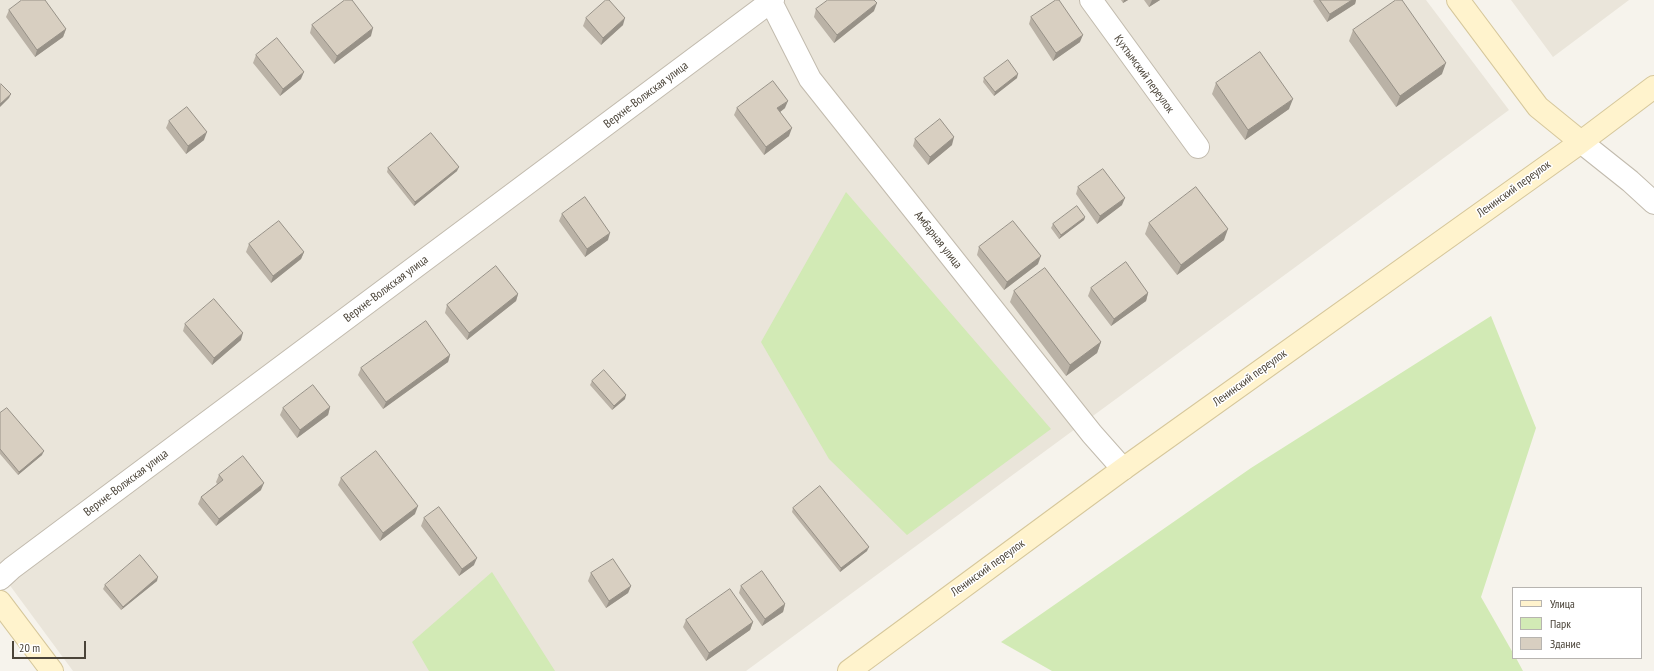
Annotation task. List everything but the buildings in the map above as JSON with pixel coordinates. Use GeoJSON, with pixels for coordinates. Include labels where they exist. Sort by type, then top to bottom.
{"type":"FeatureCollection","features":[{"type":"Feature","properties":{"kind":"main road"},"geometry":{"type":"LineString","coordinates":[[1458,0],[1538,106],[1581,142]]}},
{"type":"Feature","properties":{"kind":"main road","name":"Ленинский переулок"},"geometry":{"type":"LineString","coordinates":[[849,671],[1123,469],[1581,142],[1654,87]]}},
{"type":"Feature","properties":{"kind":"main road"},"geometry":{"type":"LineString","coordinates":[[0,602],[52,671]]}},
{"type":"Feature","properties":{"kind":"street","name":"Кухтымский переулок"},"geometry":{"type":"LineString","coordinates":[[1091,0],[1198,148]]}},
{"type":"Feature","properties":{"kind":"street","name":"Амбарная улица"},"geometry":{"type":"LineString","coordinates":[[771,1],[810,79],[1092,434],[1123,469]]}},
{"type":"Feature","properties":{"kind":"street","name":"Верхне-Волжская улица"},"geometry":{"type":"LineString","coordinates":[[0,579],[12,568],[771,1]]}},
{"type":"Feature","properties":{"kind":"street"},"geometry":{"type":"LineString","coordinates":[[1581,142],[1630,181],[1654,203]]}},
{"type":"Feature","properties":{"kind":"shaded area"},"geometry":{"type":"Polygon","coordinates":[[[0,0],[1426,0],[1509,110],[746,671],[73,671],[0,572],[0,0]]]}},
{"type":"Feature","properties":{"kind":"shaded area"},"geometry":{"type":"Polygon","coordinates":[[[1511,0],[1629,0],[1553,57],[1511,0]]]}},
{"type":"Feature","properties":{"kind":"green space"},"geometry":{"type":"Polygon","coordinates":[[[846,192],[1051,429],[907,535],[829,459],[761,342],[846,192]]]}},
{"type":"Feature","properties":{"kind":"green space"},"geometry":{"type":"Polygon","coordinates":[[[1491,316],[1536,428],[1481,597],[1512,651],[1512,659],[1517,659],[1523,671],[1052,671],[1001,642],[1251,468],[1491,316]]]}},
{"type":"Feature","properties":{"kind":"green space"},"geometry":{"type":"Polygon","coordinates":[[[492,572],[555,671],[429,671],[412,642],[492,572]]]}}]}
